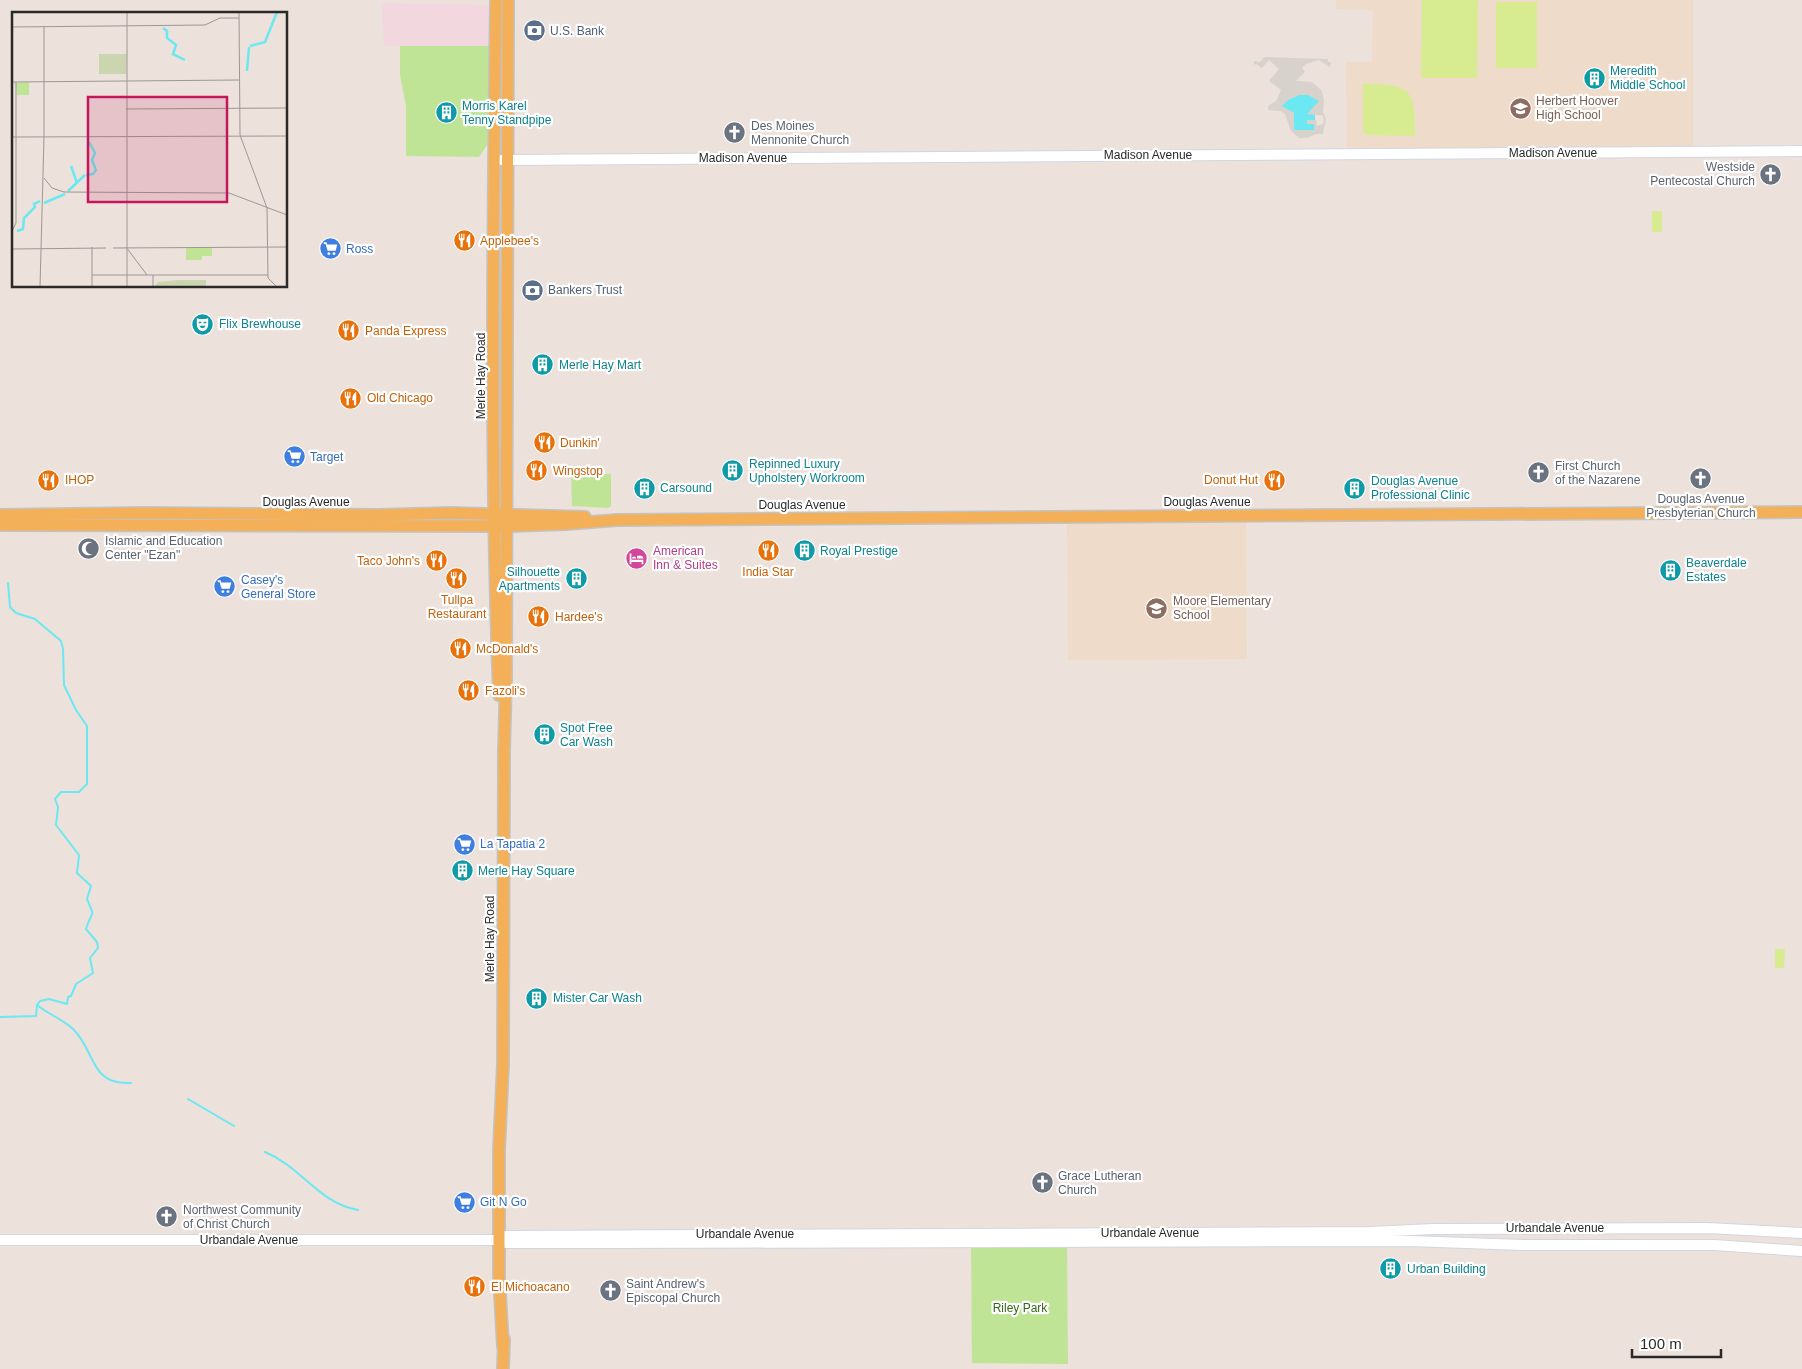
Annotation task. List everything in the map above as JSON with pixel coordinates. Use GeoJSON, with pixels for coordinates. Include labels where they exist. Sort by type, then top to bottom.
{"type":"FeatureCollection","features":[{"type":"Feature","properties":{"kind":"main road","name":"Merle Hay Road"},"geometry":{"type":"LineString","coordinates":[[496,0],[494,162],[506,692],[504,752],[503,1065],[499,1114],[504,1239],[503,1369]]}},
{"type":"Feature","properties":{"kind":"main road","name":"Merle Hay Road"},"geometry":{"type":"LineString","coordinates":[[501,520],[508,0]]}},
{"type":"Feature","properties":{"kind":"main road","name":"Douglas Avenue"},"geometry":{"type":"LineString","coordinates":[[0,525],[1802,512]]}},
{"type":"Feature","properties":{"kind":"main road","name":"Douglas Avenue"},"geometry":{"type":"LineString","coordinates":[[0,515],[136,513],[501,520]]}},
{"type":"Feature","properties":{"kind":"street","name":"Madison Avenue"},"geometry":{"type":"LineString","coordinates":[[494,162],[506,159],[1802,151]]}},
{"type":"Feature","properties":{"kind":"street","name":"Urbandale Avenue"},"geometry":{"type":"LineString","coordinates":[[504,1239],[1370,1232],[1466,1228],[1707,1228],[1802,1233]]}},
{"type":"Feature","properties":{"kind":"street","name":"Urbandale Avenue"},"geometry":{"type":"LineString","coordinates":[[0,1240],[1417,1241],[1522,1244],[1714,1245],[1802,1251]]}},
{"type":"Feature","properties":{"kind":"shaded area","name":"Herbert Hoover High School"},"geometry":{"type":"Polygon","coordinates":[[[1336,0],[1693,0],[1693,152],[1347,154],[1346,62],[1372,62],[1373,10],[1336,9],[1336,0]]]}},
{"type":"Feature","properties":{"kind":"shaded area"},"geometry":{"type":"Polygon","coordinates":[[[386,3],[487,5],[491,10],[491,46],[384,46],[382,6],[386,3]]]}},
{"type":"Feature","properties":{"kind":"shaded area"},"geometry":{"type":"Polygon","coordinates":[[[1264,57],[1328,59],[1328,62],[1331,62],[1330,67],[1319,60],[1306,64],[1302,68],[1305,72],[1296,81],[1312,82],[1322,91],[1324,100],[1323,112],[1326,119],[1323,134],[1299,138],[1291,131],[1285,114],[1280,111],[1268,110],[1268,106],[1276,101],[1281,90],[1269,81],[1279,69],[1269,60],[1262,68],[1256,64],[1254,65],[1254,61],[1260,62],[1264,57]],[[1299,95],[1288,100],[1283,106],[1294,113],[1294,130],[1307,124],[1307,120],[1316,120],[1317,126],[1323,124],[1324,119],[1322,115],[1307,115],[1308,95],[1299,95]]]}},
{"type":"Feature","properties":{"kind":"shaded area","name":"Moore Elementary School"},"geometry":{"type":"Polygon","coordinates":[[[1246,516],[1247,659],[1068,660],[1067,517],[1246,516]]]}},
{"type":"Feature","properties":{"kind":"green space"},"geometry":{"type":"Polygon","coordinates":[[[1422,0],[1478,0],[1477,78],[1421,78],[1422,0]]]}},
{"type":"Feature","properties":{"kind":"green space"},"geometry":{"type":"Polygon","coordinates":[[[1496,2],[1537,2],[1537,68],[1496,68],[1496,2]]]}},
{"type":"Feature","properties":{"kind":"green space"},"geometry":{"type":"Polygon","coordinates":[[[400,46],[491,46],[489,142],[479,157],[406,156],[406,106],[400,75],[400,46]]]}},
{"type":"Feature","properties":{"kind":"green space"},"geometry":{"type":"Polygon","coordinates":[[[1363,84],[1391,85],[1407,92],[1414,108],[1415,136],[1367,135],[1363,132],[1363,84]]]}},
{"type":"Feature","properties":{"kind":"green space"},"geometry":{"type":"Polygon","coordinates":[[[1652,211],[1662,211],[1662,232],[1652,232],[1652,211]]]}},
{"type":"Feature","properties":{"kind":"green space"},"geometry":{"type":"Polygon","coordinates":[[[571,474],[611,474],[611,506],[608,508],[572,506],[571,474]]]}},
{"type":"Feature","properties":{"kind":"green space"},"geometry":{"type":"Polygon","coordinates":[[[1775,949],[1785,949],[1784,968],[1775,968],[1775,949]]]}},
{"type":"Feature","properties":{"kind":"green space","name":"Riley Park"},"geometry":{"type":"Polygon","coordinates":[[[1067,1242],[1068,1364],[972,1363],[971,1243],[1067,1242]]]}},
{"type":"Feature","properties":{"kind":"water"},"geometry":{"type":"Polygon","coordinates":[[[1299,95],[1308,95],[1319,101],[1307,114],[1315,115],[1315,120],[1307,120],[1307,124],[1314,124],[1314,130],[1294,130],[1294,113],[1282,106],[1288,100],[1299,95]]]}},
{"type":"Feature","properties":{"kind":"waterway"},"geometry":{"type":"LineString","coordinates":[[0,1017],[36,1016],[37,1005],[40,1001],[49,999],[67,1004],[68,997],[71,996],[76,984],[93,973],[90,958],[98,948],[97,942],[86,929],[92,914],[87,899],[91,886],[77,873],[79,855],[56,825],[58,807],[55,799],[61,792],[79,792],[87,784],[87,726],[76,710],[64,685],[61,641],[35,619],[16,613],[10,607],[8,583]]}},
{"type":"Feature","properties":{"kind":"waterway"},"geometry":{"type":"LineString","coordinates":[[37,1005],[73,1029],[86,1047],[100,1073],[117,1082],[131,1083]]}},
{"type":"Feature","properties":{"kind":"waterway"},"geometry":{"type":"LineString","coordinates":[[188,1099],[234,1126]]}},
{"type":"Feature","properties":{"kind":"waterway"},"geometry":{"type":"LineString","coordinates":[[265,1152],[290,1166],[332,1200],[358,1210]]}},
{"type":"Feature","properties":{"kind":"place","name":"U.S. Bank"},"geometry":{"type":"Point","coordinates":[534,31]}},
{"type":"Feature","properties":{"kind":"place","name":"Meredith Middle School"},"geometry":{"type":"Point","coordinates":[1594,78]}},
{"type":"Feature","properties":{"kind":"place","name":"Herbert Hoover High School"},"geometry":{"type":"Point","coordinates":[1520,108]}},
{"type":"Feature","properties":{"kind":"place","name":"Morris Karel Tenny Standpipe"},"geometry":{"type":"Point","coordinates":[446,113]}},
{"type":"Feature","properties":{"kind":"place","name":"Des Moines Mennonite Church"},"geometry":{"type":"Point","coordinates":[735,133]}},
{"type":"Feature","properties":{"kind":"place","name":"Westside Pentecostal Church"},"geometry":{"type":"Point","coordinates":[1771,174]}},
{"type":"Feature","properties":{"kind":"place","name":"Applebee's"},"geometry":{"type":"Point","coordinates":[464,241]}},
{"type":"Feature","properties":{"kind":"place","name":"Ross"},"geometry":{"type":"Point","coordinates":[330,249]}},
{"type":"Feature","properties":{"kind":"place","name":"Bankers Trust"},"geometry":{"type":"Point","coordinates":[532,290]}},
{"type":"Feature","properties":{"kind":"place","name":"Flix Brewhouse"},"geometry":{"type":"Point","coordinates":[203,324]}},
{"type":"Feature","properties":{"kind":"place","name":"Panda Express"},"geometry":{"type":"Point","coordinates":[349,331]}},
{"type":"Feature","properties":{"kind":"place","name":"Merle Hay Mart"},"geometry":{"type":"Point","coordinates":[543,365]}},
{"type":"Feature","properties":{"kind":"place","name":"Old Chicago"},"geometry":{"type":"Point","coordinates":[351,398]}},
{"type":"Feature","properties":{"kind":"place","name":"Dunkin'"},"geometry":{"type":"Point","coordinates":[544,443]}},
{"type":"Feature","properties":{"kind":"place","name":"Target"},"geometry":{"type":"Point","coordinates":[294,457]}},
{"type":"Feature","properties":{"kind":"place","name":"Wingstop"},"geometry":{"type":"Point","coordinates":[537,471]}},
{"type":"Feature","properties":{"kind":"place","name":"Repinned Luxury Upholstery Workroom"},"geometry":{"type":"Point","coordinates":[733,471]}},
{"type":"Feature","properties":{"kind":"place","name":"First Church of the Nazarene"},"geometry":{"type":"Point","coordinates":[1539,473]}},
{"type":"Feature","properties":{"kind":"place","name":"Douglas Avenue Presbyterian Church"},"geometry":{"type":"Point","coordinates":[1701,478]}},
{"type":"Feature","properties":{"kind":"place","name":"IHOP"},"geometry":{"type":"Point","coordinates":[49,480]}},
{"type":"Feature","properties":{"kind":"place","name":"Donut Hut"},"geometry":{"type":"Point","coordinates":[1274,480]}},
{"type":"Feature","properties":{"kind":"place","name":"Carsound"},"geometry":{"type":"Point","coordinates":[644,488]}},
{"type":"Feature","properties":{"kind":"place","name":"Douglas Avenue Professional Clinic"},"geometry":{"type":"Point","coordinates":[1355,488]}},
{"type":"Feature","properties":{"kind":"place","name":"Islamic and Education Center \"Ezan\""},"geometry":{"type":"Point","coordinates":[89,548]}},
{"type":"Feature","properties":{"kind":"place","name":"India Star"},"geometry":{"type":"Point","coordinates":[768,551]}},
{"type":"Feature","properties":{"kind":"place","name":"Royal Prestige"},"geometry":{"type":"Point","coordinates":[804,551]}},
{"type":"Feature","properties":{"kind":"place","name":"American Inn & Suites"},"geometry":{"type":"Point","coordinates":[637,558]}},
{"type":"Feature","properties":{"kind":"place","name":"Taco John's"},"geometry":{"type":"Point","coordinates":[436,561]}},
{"type":"Feature","properties":{"kind":"place","name":"Beaverdale Estates"},"geometry":{"type":"Point","coordinates":[1670,570]}},
{"type":"Feature","properties":{"kind":"place","name":"Tullpa Restaurant"},"geometry":{"type":"Point","coordinates":[457,579]}},
{"type":"Feature","properties":{"kind":"place","name":"Silhouette Apartments"},"geometry":{"type":"Point","coordinates":[576,579]}},
{"type":"Feature","properties":{"kind":"place","name":"Casey's General Store"},"geometry":{"type":"Point","coordinates":[225,587]}},
{"type":"Feature","properties":{"kind":"place","name":"Moore Elementary School"},"geometry":{"type":"Point","coordinates":[1157,608]}},
{"type":"Feature","properties":{"kind":"place","name":"Hardee's"},"geometry":{"type":"Point","coordinates":[539,617]}},
{"type":"Feature","properties":{"kind":"place","name":"McDonald's"},"geometry":{"type":"Point","coordinates":[460,649]}},
{"type":"Feature","properties":{"kind":"place","name":"Fazoli's"},"geometry":{"type":"Point","coordinates":[469,691]}},
{"type":"Feature","properties":{"kind":"place","name":"Spot Free Car Wash"},"geometry":{"type":"Point","coordinates":[544,735]}},
{"type":"Feature","properties":{"kind":"place","name":"La Tapatia 2"},"geometry":{"type":"Point","coordinates":[464,844]}},
{"type":"Feature","properties":{"kind":"place","name":"Merle Hay Square"},"geometry":{"type":"Point","coordinates":[462,871]}},
{"type":"Feature","properties":{"kind":"place","name":"Mister Car Wash"},"geometry":{"type":"Point","coordinates":[537,998]}},
{"type":"Feature","properties":{"kind":"place","name":"Grace Lutheran Church"},"geometry":{"type":"Point","coordinates":[1042,1183]}},
{"type":"Feature","properties":{"kind":"place","name":"Git N Go"},"geometry":{"type":"Point","coordinates":[464,1202]}},
{"type":"Feature","properties":{"kind":"place","name":"Northwest Community of Christ Church"},"geometry":{"type":"Point","coordinates":[167,1217]}},
{"type":"Feature","properties":{"kind":"place","name":"Urban Building"},"geometry":{"type":"Point","coordinates":[1391,1269]}},
{"type":"Feature","properties":{"kind":"place","name":"El Michoacano"},"geometry":{"type":"Point","coordinates":[475,1287]}},
{"type":"Feature","properties":{"kind":"place","name":"Saint Andrew's Episcopal Church"},"geometry":{"type":"Point","coordinates":[610,1291]}}]}
